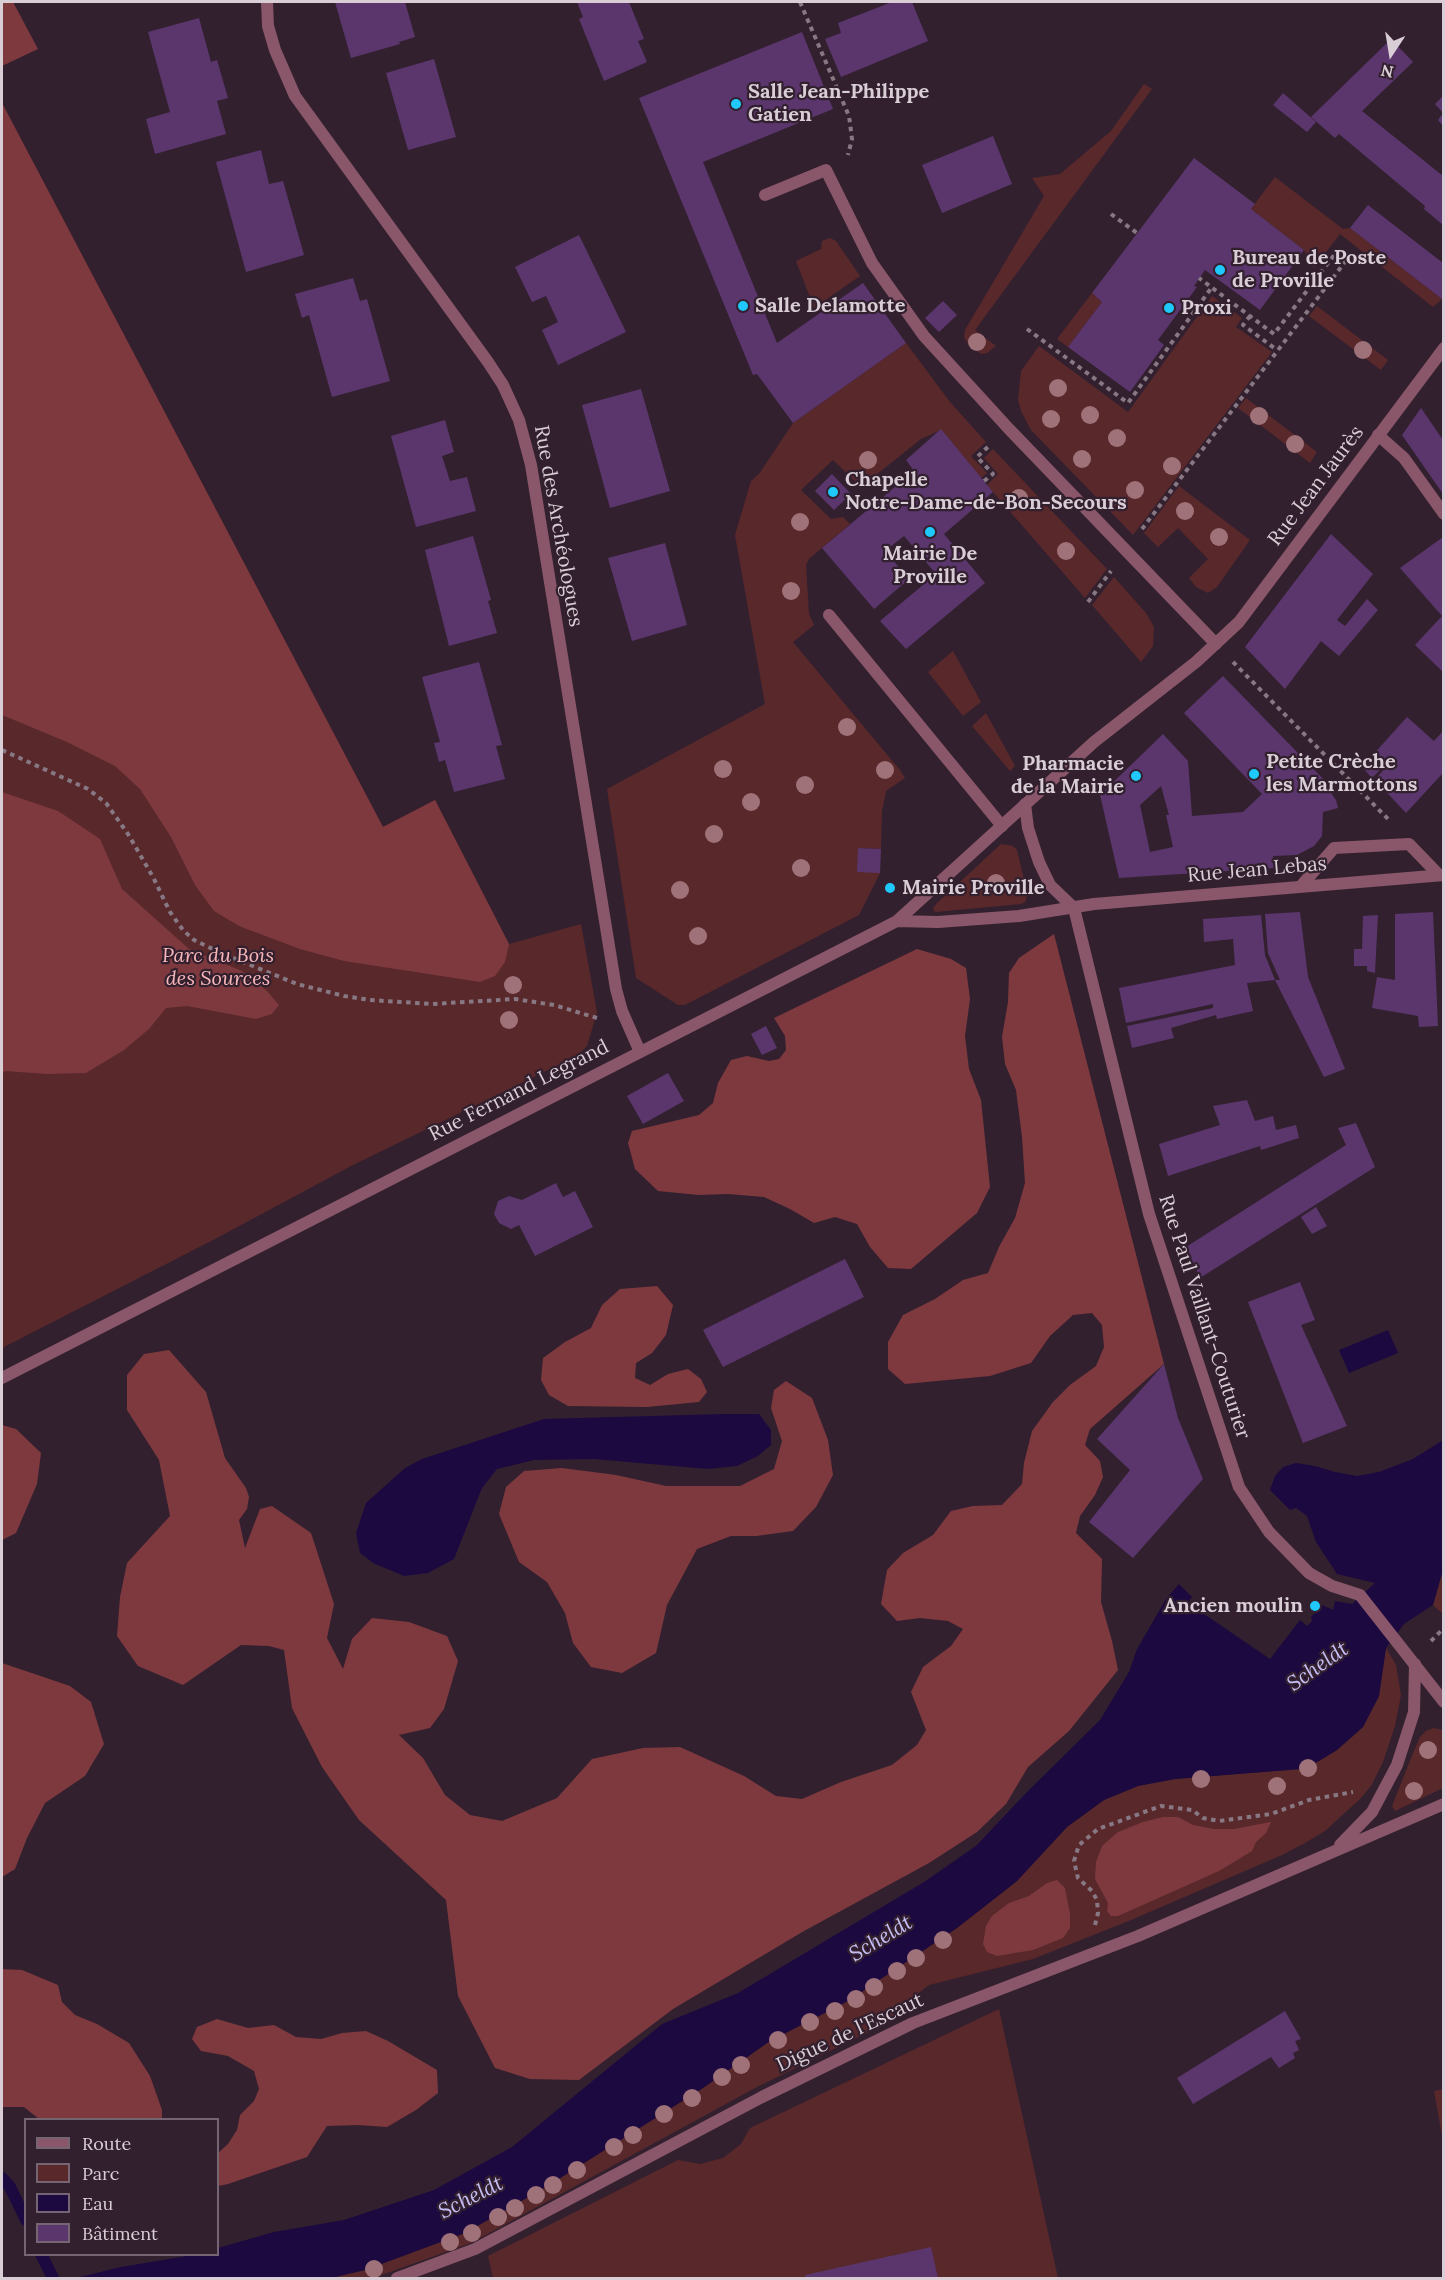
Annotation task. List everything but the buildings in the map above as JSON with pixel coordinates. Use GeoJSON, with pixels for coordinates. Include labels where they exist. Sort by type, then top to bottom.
{"type":"FeatureCollection","features":[{"type":"Feature","properties":{"kind":"street","name":"Rue des Archéologues"},"geometry":{"type":"LineString","coordinates":[[267,2],[268,26],[274,50],[295,96],[488,362],[503,385],[519,420],[531,465],[610,954],[622,1011],[640,1052]]}},
{"type":"Feature","properties":{"kind":"street"},"geometry":{"type":"LineString","coordinates":[[765,195],[826,170],[872,263],[924,336],[1125,551],[1216,644]]}},
{"type":"Feature","properties":{"kind":"street","name":"Rue Jean Jaurès"},"geometry":{"type":"LineString","coordinates":[[897,921],[1094,742],[1216,644],[1248,610],[1443,348]]}},
{"type":"Feature","properties":{"kind":"street"},"geometry":{"type":"LineString","coordinates":[[1378,435],[1404,458],[1443,514]]}},
{"type":"Feature","properties":{"kind":"street"},"geometry":{"type":"LineString","coordinates":[[829,615],[1002,826]]}},
{"type":"Feature","properties":{"kind":"street"},"geometry":{"type":"LineString","coordinates":[[1025,804],[1039,862],[1050,885],[1074,908]]}},
{"type":"Feature","properties":{"kind":"street"},"geometry":{"type":"LineString","coordinates":[[1301,886],[1334,848],[1409,844],[1441,875]]}},
{"type":"Feature","properties":{"kind":"street","name":"Rue Jean Lebas"},"geometry":{"type":"LineString","coordinates":[[1074,908],[1441,875]]}},
{"type":"Feature","properties":{"kind":"street","name":"Rue Fernand Legrand"},"geometry":{"type":"LineString","coordinates":[[2,1378],[897,921],[938,922],[1019,916],[1074,908]]}},
{"type":"Feature","properties":{"kind":"street","name":"Rue Paul Vaillant-Couturier"},"geometry":{"type":"LineString","coordinates":[[1074,908],[1149,1214],[1229,1461],[1244,1495],[1269,1532],[1309,1573],[1332,1586],[1360,1595],[1443,1702]]}},
{"type":"Feature","properties":{"kind":"street","name":"Digue de l'Escaut"},"geometry":{"type":"LineString","coordinates":[[1333,1850],[1372,1812],[1397,1765],[1414,1712],[1415,1664]]}},
{"type":"Feature","properties":{"kind":"street","name":"Digue de l'Escaut"},"geometry":{"type":"LineString","coordinates":[[397,2278],[475,2249],[762,2097],[913,2023],[1138,1936],[1443,1804]]}},
{"type":"Feature","properties":{"kind":"path"},"geometry":{"type":"LineString","coordinates":[[801,2],[851,125],[850,152],[842,162],[826,170]]}},
{"type":"Feature","properties":{"kind":"path"},"geometry":{"type":"LineString","coordinates":[[1111,214],[1137,233]]}},
{"type":"Feature","properties":{"kind":"path"},"geometry":{"type":"LineString","coordinates":[[1088,602],[1348,258],[1338,250],[1274,334],[1199,278]]}},
{"type":"Feature","properties":{"kind":"path"},"geometry":{"type":"LineString","coordinates":[[1027,329],[1128,403],[1212,287]]}},
{"type":"Feature","properties":{"kind":"path"},"geometry":{"type":"LineString","coordinates":[[1250,316],[1244,325],[1277,350]]}},
{"type":"Feature","properties":{"kind":"path"},"geometry":{"type":"LineString","coordinates":[[977,457],[993,474],[984,481]]}},
{"type":"Feature","properties":{"kind":"path"},"geometry":{"type":"LineString","coordinates":[[1216,644],[1393,824]]}},
{"type":"Feature","properties":{"kind":"path"},"geometry":{"type":"LineString","coordinates":[[2,750],[88,789],[106,803],[128,834],[170,912],[183,930],[194,940],[270,974],[319,990],[370,1000],[432,1004],[515,999],[554,1005],[595,1018],[608,1017],[622,1011]]}},
{"type":"Feature","properties":{"kind":"path"},"geometry":{"type":"LineString","coordinates":[[1088,1956],[1098,1913],[1097,1900],[1092,1890],[1078,1878],[1074,1861],[1079,1845],[1098,1829],[1139,1812],[1161,1806],[1192,1810],[1203,1818],[1219,1821],[1271,1814],[1309,1800],[1356,1791]]}},
{"type":"Feature","properties":{"kind":"green space"},"geometry":{"type":"Polygon","coordinates":[[[2,2],[13,2],[38,49],[2,66],[2,2]]]}},
{"type":"Feature","properties":{"kind":"green space"},"geometry":{"type":"Polygon","coordinates":[[[1144,84],[1152,89],[975,330],[996,346],[987,353],[981,354],[968,344],[964,337],[965,330],[1044,196],[1032,178],[1060,174],[1111,131],[1144,84]]]}},
{"type":"Feature","properties":{"kind":"green space","name":"Parc du Bois des Sources"},"geometry":{"type":"Polygon","coordinates":[[[2,103],[383,827],[435,800],[509,944],[581,924],[597,1012],[587,1046],[577,1056],[353,1165],[215,1239],[2,1348],[2,103]]]}},
{"type":"Feature","properties":{"kind":"green space"},"geometry":{"type":"Polygon","coordinates":[[[2,103],[383,827],[435,800],[509,944],[505,962],[495,976],[480,982],[344,961],[300,949],[239,926],[214,911],[195,885],[171,837],[140,789],[115,766],[67,742],[2,715],[2,103]]]}},
{"type":"Feature","properties":{"kind":"green space"},"geometry":{"type":"Polygon","coordinates":[[[1275,177],[1343,229],[1350,228],[1442,299],[1433,307],[1340,234],[1314,268],[1304,250],[1251,209],[1275,177]]]}},
{"type":"Feature","properties":{"kind":"green space"},"geometry":{"type":"Polygon","coordinates":[[[830,238],[836,241],[860,276],[814,308],[796,261],[821,249],[822,241],[830,238]]]}},
{"type":"Feature","properties":{"kind":"green space"},"geometry":{"type":"Polygon","coordinates":[[[1092,293],[1102,302],[1068,347],[1057,339],[1092,293]]]}},
{"type":"Feature","properties":{"kind":"green space"},"geometry":{"type":"Polygon","coordinates":[[[1212,296],[1242,318],[1236,327],[1272,352],[1133,535],[1031,430],[1018,400],[1021,371],[1039,346],[1128,412],[1212,296]]]}},
{"type":"Feature","properties":{"kind":"green space"},"geometry":{"type":"Polygon","coordinates":[[[1317,306],[1388,360],[1381,370],[1309,316],[1317,306]]]}},
{"type":"Feature","properties":{"kind":"green space"},"geometry":{"type":"Polygon","coordinates":[[[906,343],[950,402],[986,442],[971,456],[987,473],[981,478],[941,430],[921,439],[861,487],[833,460],[801,490],[831,519],[843,517],[850,524],[809,559],[806,565],[809,614],[814,625],[793,642],[905,778],[886,791],[882,811],[881,849],[859,848],[880,873],[859,915],[685,1005],[678,1005],[636,978],[607,789],[765,704],[735,535],[751,481],[759,474],[793,423],[906,343]]]}},
{"type":"Feature","properties":{"kind":"green space"},"geometry":{"type":"Polygon","coordinates":[[[1246,398],[1317,452],[1310,463],[1238,408],[1246,398]]]}},
{"type":"Feature","properties":{"kind":"green space"},"geometry":{"type":"Polygon","coordinates":[[[993,449],[1107,569],[1085,598],[987,485],[998,474],[984,458],[993,449]]]}},
{"type":"Feature","properties":{"kind":"green space"},"geometry":{"type":"Polygon","coordinates":[[[1179,486],[1250,540],[1217,587],[1208,593],[1196,587],[1189,578],[1208,559],[1178,528],[1158,547],[1144,533],[1179,486]]]}},
{"type":"Feature","properties":{"kind":"green space"},"geometry":{"type":"Polygon","coordinates":[[[1114,577],[1146,613],[1154,627],[1153,646],[1141,662],[1092,605],[1114,577]]]}},
{"type":"Feature","properties":{"kind":"green space"},"geometry":{"type":"Polygon","coordinates":[[[953,651],[981,702],[963,716],[928,672],[953,651]]]}},
{"type":"Feature","properties":{"kind":"green space"},"geometry":{"type":"Polygon","coordinates":[[[986,713],[1015,766],[1010,771],[972,726],[986,713]]]}},
{"type":"Feature","properties":{"kind":"green space"},"geometry":{"type":"Polygon","coordinates":[[[2,792],[58,811],[100,839],[122,889],[189,949],[242,971],[267,991],[279,1005],[272,1014],[256,1019],[187,1006],[166,1008],[149,1029],[124,1050],[86,1073],[47,1074],[5,1071],[2,1074],[2,792]]]}},
{"type":"Feature","properties":{"kind":"green space"},"geometry":{"type":"Polygon","coordinates":[[[1001,844],[1013,846],[1017,850],[1026,888],[1025,902],[934,911],[933,908],[937,903],[1001,844]]]}},
{"type":"Feature","properties":{"kind":"green space"},"geometry":{"type":"Polygon","coordinates":[[[1054,934],[1164,1364],[1090,1429],[1085,1445],[1100,1461],[1103,1477],[1095,1495],[1080,1516],[1076,1533],[1102,1559],[1101,1602],[1118,1670],[1069,1731],[1028,1767],[1006,1804],[977,1832],[929,1863],[804,1931],[673,2009],[579,2080],[530,2079],[495,2068],[458,1996],[446,1900],[359,1820],[322,1767],[292,1708],[284,1650],[269,1646],[241,1645],[183,1685],[138,1666],[117,1636],[120,1597],[127,1563],[170,1516],[159,1460],[127,1410],[127,1375],[144,1354],[169,1350],[206,1392],[225,1458],[246,1488],[249,1497],[247,1509],[239,1520],[245,1548],[260,1509],[272,1506],[311,1533],[334,1604],[327,1638],[343,1669],[352,1639],[372,1618],[409,1622],[447,1636],[458,1661],[444,1709],[430,1728],[399,1735],[423,1758],[445,1795],[470,1815],[502,1821],[557,1798],[592,1759],[643,1748],[680,1747],[744,1776],[776,1796],[802,1799],[841,1782],[892,1765],[917,1745],[926,1730],[911,1692],[923,1667],[951,1646],[963,1629],[948,1621],[920,1618],[897,1621],[881,1604],[887,1570],[903,1553],[933,1535],[951,1511],[973,1506],[1002,1505],[1022,1484],[1024,1463],[1032,1431],[1053,1402],[1070,1385],[1096,1366],[1104,1347],[1102,1325],[1092,1313],[1073,1315],[1050,1336],[1031,1363],[990,1376],[905,1384],[888,1369],[888,1342],[903,1315],[935,1299],[963,1280],[988,1273],[1015,1218],[1025,1183],[1016,1090],[1005,1064],[1002,1037],[1008,1002],[1009,973],[1019,958],[1054,934]]]}},
{"type":"Feature","properties":{"kind":"green space"},"geometry":{"type":"Polygon","coordinates":[[[917,949],[951,959],[966,968],[970,999],[965,1036],[969,1069],[981,1100],[990,1187],[977,1213],[911,1269],[888,1268],[870,1247],[857,1224],[835,1217],[814,1223],[764,1197],[658,1191],[635,1169],[628,1143],[632,1131],[699,1115],[713,1103],[718,1083],[731,1060],[747,1056],[769,1061],[779,1059],[786,1050],[785,1036],[774,1018],[917,949]]]}},
{"type":"Feature","properties":{"kind":"green space"},"geometry":{"type":"Polygon","coordinates":[[[657,1286],[673,1305],[666,1335],[652,1353],[636,1363],[635,1378],[650,1385],[668,1374],[688,1369],[701,1379],[707,1392],[699,1402],[647,1407],[568,1406],[549,1395],[541,1380],[543,1358],[565,1342],[591,1328],[602,1305],[620,1289],[657,1286]]]}},
{"type":"Feature","properties":{"kind":"green space"},"geometry":{"type":"Polygon","coordinates":[[[786,1381],[812,1398],[828,1440],[833,1475],[816,1507],[793,1531],[756,1536],[731,1536],[697,1549],[667,1605],[656,1653],[622,1673],[591,1667],[573,1643],[565,1613],[547,1582],[519,1562],[499,1514],[506,1487],[524,1471],[562,1468],[616,1475],[666,1486],[740,1486],[774,1469],[782,1441],[771,1408],[774,1390],[786,1381]]]}},
{"type":"Feature","properties":{"kind":"green space"},"geometry":{"type":"Polygon","coordinates":[[[2,1425],[16,1429],[41,1453],[37,1484],[16,1533],[2,1540],[2,1425]]]}},
{"type":"Feature","properties":{"kind":"green space"},"geometry":{"type":"Polygon","coordinates":[[[1443,1570],[1443,1614],[1433,1605],[1443,1570]]]}},
{"type":"Feature","properties":{"kind":"green space"},"geometry":{"type":"Polygon","coordinates":[[[1386,1648],[1396,1665],[1401,1695],[1395,1726],[1383,1762],[1371,1786],[1360,1799],[1325,1831],[1305,1843],[1131,1920],[1033,1959],[929,1985],[916,1995],[909,2012],[757,2087],[471,2243],[373,2278],[331,2278],[365,2270],[465,2233],[546,2187],[703,2088],[770,2041],[848,2001],[957,1928],[1017,1881],[1067,1827],[1104,1800],[1138,1786],[1175,1779],[1300,1769],[1319,1761],[1337,1750],[1363,1727],[1379,1696],[1386,1648]]]}},
{"type":"Feature","properties":{"kind":"green space"},"geometry":{"type":"Polygon","coordinates":[[[2,1663],[70,1686],[91,1702],[104,1744],[85,1776],[45,1803],[27,1838],[15,1869],[2,1877],[2,1663]]]}},
{"type":"Feature","properties":{"kind":"green space"},"geometry":{"type":"Polygon","coordinates":[[[1433,1728],[1443,1730],[1443,1788],[1395,1811],[1392,1806],[1420,1737],[1433,1728]]]}},
{"type":"Feature","properties":{"kind":"green space"},"geometry":{"type":"Polygon","coordinates":[[[1163,1817],[1178,1817],[1193,1825],[1214,1829],[1234,1829],[1271,1822],[1266,1833],[1256,1842],[1252,1851],[1219,1871],[1118,1916],[1111,1916],[1107,1911],[1108,1903],[1095,1879],[1096,1862],[1102,1846],[1118,1832],[1163,1817]]]}},
{"type":"Feature","properties":{"kind":"green space"},"geometry":{"type":"Polygon","coordinates":[[[1057,1880],[1065,1888],[1070,1914],[1070,1928],[1063,1938],[1033,1950],[997,1956],[987,1952],[983,1944],[986,1926],[992,1916],[1009,1903],[1029,1896],[1047,1883],[1057,1880]]]}},
{"type":"Feature","properties":{"kind":"green space"},"geometry":{"type":"Polygon","coordinates":[[[2,1969],[22,1970],[58,1985],[62,2002],[75,2015],[97,2024],[129,2043],[150,2076],[162,2110],[162,2118],[38,2118],[24,2107],[2,2107],[2,1969]]]}},
{"type":"Feature","properties":{"kind":"green space"},"geometry":{"type":"Polygon","coordinates":[[[999,2009],[1058,2278],[493,2278],[488,2256],[678,2160],[700,2164],[723,2158],[741,2144],[750,2128],[999,2009]]]}},
{"type":"Feature","properties":{"kind":"green space"},"geometry":{"type":"Polygon","coordinates":[[[217,2019],[248,2028],[274,2025],[296,2037],[321,2039],[342,2033],[366,2031],[388,2041],[437,2070],[438,2093],[416,2110],[387,2127],[327,2126],[307,2157],[219,2186],[219,2152],[228,2144],[237,2130],[240,2115],[254,2101],[259,2089],[254,2071],[228,2056],[201,2051],[192,2039],[197,2027],[217,2019]]]}},
{"type":"Feature","properties":{"kind":"green space"},"geometry":{"type":"Polygon","coordinates":[[[1444,2089],[1443,2141],[1434,2091],[1444,2089]]]}},
{"type":"Feature","properties":{"kind":"water"},"geometry":{"type":"Polygon","coordinates":[[[1388,1330],[1398,1353],[1349,1373],[1339,1350],[1388,1330]]]}},
{"type":"Feature","properties":{"kind":"water"},"geometry":{"type":"Polygon","coordinates":[[[759,1414],[771,1430],[771,1445],[758,1456],[737,1466],[708,1469],[594,1459],[534,1460],[497,1469],[482,1488],[454,1559],[428,1573],[404,1576],[373,1563],[360,1553],[356,1533],[366,1503],[405,1468],[422,1459],[544,1419],[759,1414]]]}},
{"type":"Feature","properties":{"kind":"water","name":"Scheldt"},"geometry":{"type":"Polygon","coordinates":[[[1443,1440],[1443,1570],[1433,1605],[1404,1624],[1386,1648],[1379,1696],[1363,1727],[1337,1750],[1301,1769],[1175,1779],[1138,1786],[1104,1800],[1067,1827],[1017,1881],[957,1928],[848,2001],[770,2041],[703,2088],[546,2187],[465,2233],[365,2270],[331,2278],[76,2278],[121,2267],[187,2256],[219,2256],[219,2248],[274,2232],[344,2220],[434,2190],[512,2147],[662,2024],[738,1993],[924,1882],[976,1846],[1100,1720],[1129,1672],[1137,1649],[1166,1599],[1179,1584],[1192,1597],[1188,1603],[1270,1659],[1300,1620],[1307,1626],[1312,1621],[1311,1617],[1322,1605],[1333,1610],[1335,1601],[1352,1604],[1375,1583],[1337,1574],[1316,1542],[1307,1516],[1296,1508],[1290,1510],[1270,1490],[1275,1476],[1283,1467],[1296,1463],[1357,1476],[1379,1472],[1413,1459],[1443,1440]]]}},
{"type":"Feature","properties":{"kind":"waterway"},"geometry":{"type":"LineString","coordinates":[[2,2178],[10,2187],[24,2216]]}},
{"type":"Feature","properties":{"kind":"waterway"},"geometry":{"type":"LineString","coordinates":[[42,2256],[53,2278]]}},
{"type":"Feature","properties":{"kind":"place","name":"Salle Jean-Philippe Gatien"},"geometry":{"type":"Point","coordinates":[736,104]}},
{"type":"Feature","properties":{"kind":"place","name":"Bureau de Poste de Proville"},"geometry":{"type":"Point","coordinates":[1220,270]}},
{"type":"Feature","properties":{"kind":"place","name":"Salle Delamotte"},"geometry":{"type":"Point","coordinates":[743,306]}},
{"type":"Feature","properties":{"kind":"place","name":"Proxi"},"geometry":{"type":"Point","coordinates":[1169,308]}},
{"type":"Feature","properties":{"kind":"place","name":"Chapelle Notre-Dame-de-Bon-Secours"},"geometry":{"type":"Point","coordinates":[833,492]}},
{"type":"Feature","properties":{"kind":"place","name":"Mairie De Proville"},"geometry":{"type":"Point","coordinates":[930,532]}},
{"type":"Feature","properties":{"kind":"place","name":"Petite Crèche les Marmottons"},"geometry":{"type":"Point","coordinates":[1254,774]}},
{"type":"Feature","properties":{"kind":"place","name":"Pharmacie de la Mairie"},"geometry":{"type":"Point","coordinates":[1136,776]}},
{"type":"Feature","properties":{"kind":"place","name":"Mairie Proville"},"geometry":{"type":"Point","coordinates":[890,888]}},
{"type":"Feature","properties":{"kind":"place","name":"Ancien moulin"},"geometry":{"type":"Point","coordinates":[1315,1606]}}]}
